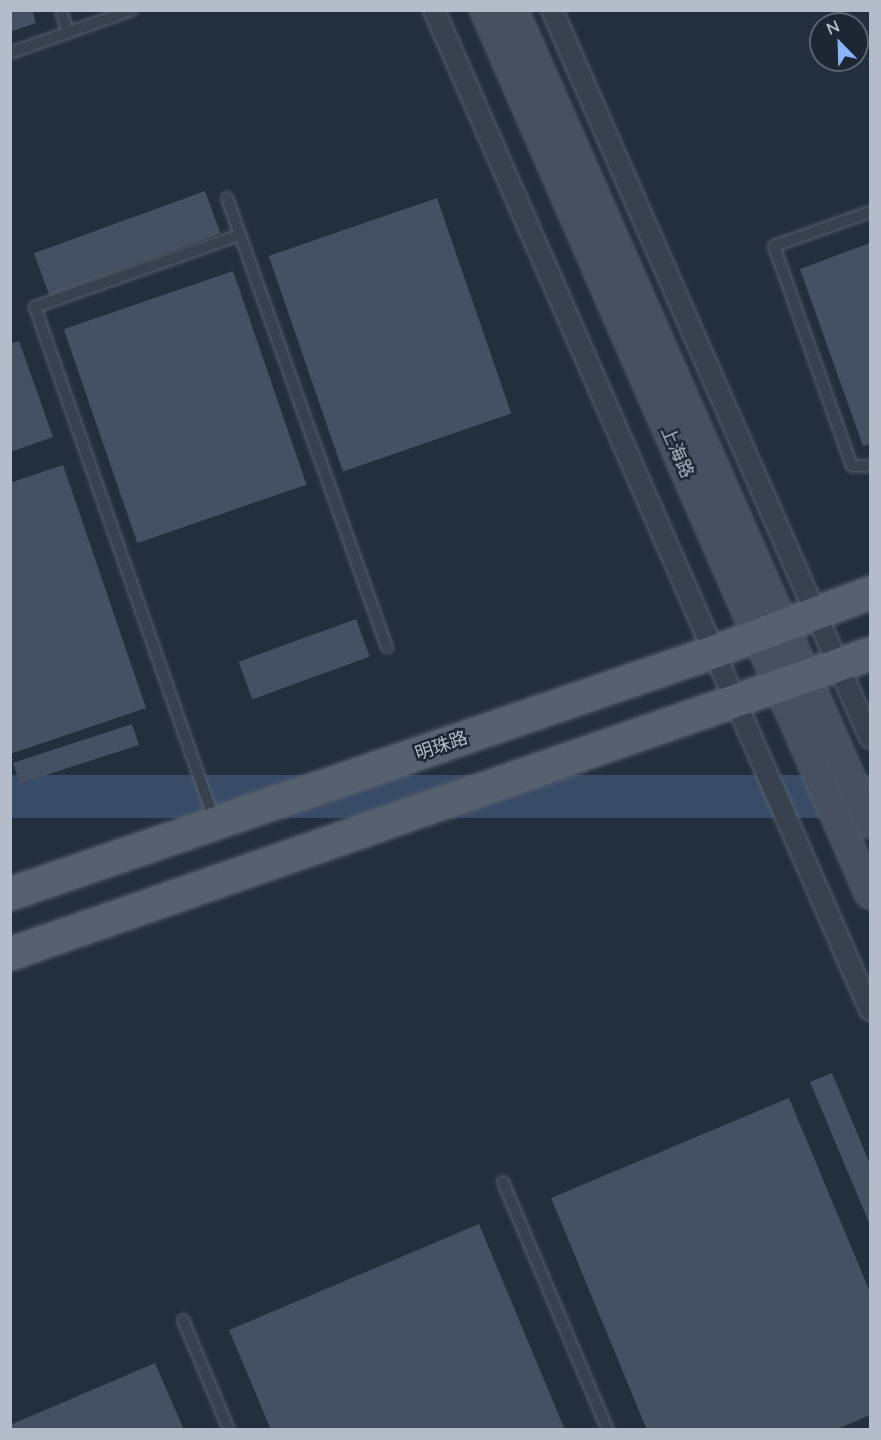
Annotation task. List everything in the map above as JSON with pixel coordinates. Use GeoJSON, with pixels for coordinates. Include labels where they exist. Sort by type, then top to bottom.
{"type":"FeatureCollection","features":[{"type":"Feature","properties":{"kind":"main road","name":"上海路"},"geometry":{"type":"LineString","coordinates":[[485,10],[771,630]]}},
{"type":"Feature","properties":{"kind":"main road","name":"上海路"},"geometry":{"type":"LineString","coordinates":[[513,10],[793,681],[870,894]]}},
{"type":"Feature","properties":{"kind":"main road","name":"明珠路"},"geometry":{"type":"LineString","coordinates":[[10,894],[714,652],[870,593]]}},
{"type":"Feature","properties":{"kind":"main road"},"geometry":{"type":"LineString","coordinates":[[10,954],[870,654]]}},
{"type":"Feature","properties":{"kind":"main road","name":"上海路"},"geometry":{"type":"LineString","coordinates":[[793,681],[870,823]]}},
{"type":"Feature","properties":{"kind":"street"},"geometry":{"type":"LineString","coordinates":[[434,10],[870,1010]]}},
{"type":"Feature","properties":{"kind":"street"},"geometry":{"type":"LineString","coordinates":[[552,10],[870,738]]}},
{"type":"Feature","properties":{"kind":"lane"},"geometry":{"type":"LineString","coordinates":[[60,10],[68,33]]}},
{"type":"Feature","properties":{"kind":"lane"},"geometry":{"type":"LineString","coordinates":[[10,53],[132,10]]}},
{"type":"Feature","properties":{"kind":"lane"},"geometry":{"type":"LineString","coordinates":[[227,198],[387,647]]}},
{"type":"Feature","properties":{"kind":"lane"},"geometry":{"type":"LineString","coordinates":[[870,212],[774,246],[852,466],[870,466]]}},
{"type":"Feature","properties":{"kind":"lane"},"geometry":{"type":"LineString","coordinates":[[215,823],[35,307],[240,236]]}},
{"type":"Feature","properties":{"kind":"lane"},"geometry":{"type":"LineString","coordinates":[[503,1182],[608,1430]]}},
{"type":"Feature","properties":{"kind":"lane"},"geometry":{"type":"LineString","coordinates":[[183,1320],[229,1430]]}},
{"type":"Feature","properties":{"kind":"water"},"geometry":{"type":"Polygon","coordinates":[[[10,775],[870,775],[870,818],[10,818],[10,775]]]}},
{"type":"Feature","properties":{"kind":"building"},"geometry":{"type":"Polygon","coordinates":[[[10,10],[32,10],[36,23],[10,32],[10,10]]]}},
{"type":"Feature","properties":{"kind":"building"},"geometry":{"type":"Polygon","coordinates":[[[205,191],[220,233],[49,296],[34,253],[205,191]]]}},
{"type":"Feature","properties":{"kind":"building"},"geometry":{"type":"Polygon","coordinates":[[[437,198],[511,414],[343,472],[269,256],[437,198]]]}},
{"type":"Feature","properties":{"kind":"building"},"geometry":{"type":"Polygon","coordinates":[[[870,243],[870,444],[863,446],[800,269],[870,243]]]}},
{"type":"Feature","properties":{"kind":"building"},"geometry":{"type":"Polygon","coordinates":[[[233,271],[307,485],[137,543],[64,329],[233,271]]]}},
{"type":"Feature","properties":{"kind":"building"},"geometry":{"type":"Polygon","coordinates":[[[19,341],[53,437],[10,452],[10,344],[19,341]]]}},
{"type":"Feature","properties":{"kind":"building"},"geometry":{"type":"Polygon","coordinates":[[[63,465],[146,708],[10,754],[10,483],[63,465]]]}},
{"type":"Feature","properties":{"kind":"building"},"geometry":{"type":"Polygon","coordinates":[[[356,619],[370,657],[252,699],[239,662],[356,619]]]}},
{"type":"Feature","properties":{"kind":"building"},"geometry":{"type":"Polygon","coordinates":[[[132,724],[139,745],[20,784],[13,763],[132,724]]]}},
{"type":"Feature","properties":{"kind":"building"},"geometry":{"type":"Polygon","coordinates":[[[832,1073],[870,1164],[870,1225],[810,1082],[832,1073]]]}},
{"type":"Feature","properties":{"kind":"building"},"geometry":{"type":"Polygon","coordinates":[[[789,1098],[870,1292],[870,1415],[835,1430],[647,1430],[551,1198],[789,1098]]]}},
{"type":"Feature","properties":{"kind":"building"},"geometry":{"type":"Polygon","coordinates":[[[479,1224],[565,1430],[271,1430],[229,1330],[479,1224]]]}},
{"type":"Feature","properties":{"kind":"building"},"geometry":{"type":"Polygon","coordinates":[[[155,1363],[184,1430],[10,1430],[10,1425],[155,1363]]]}}]}
